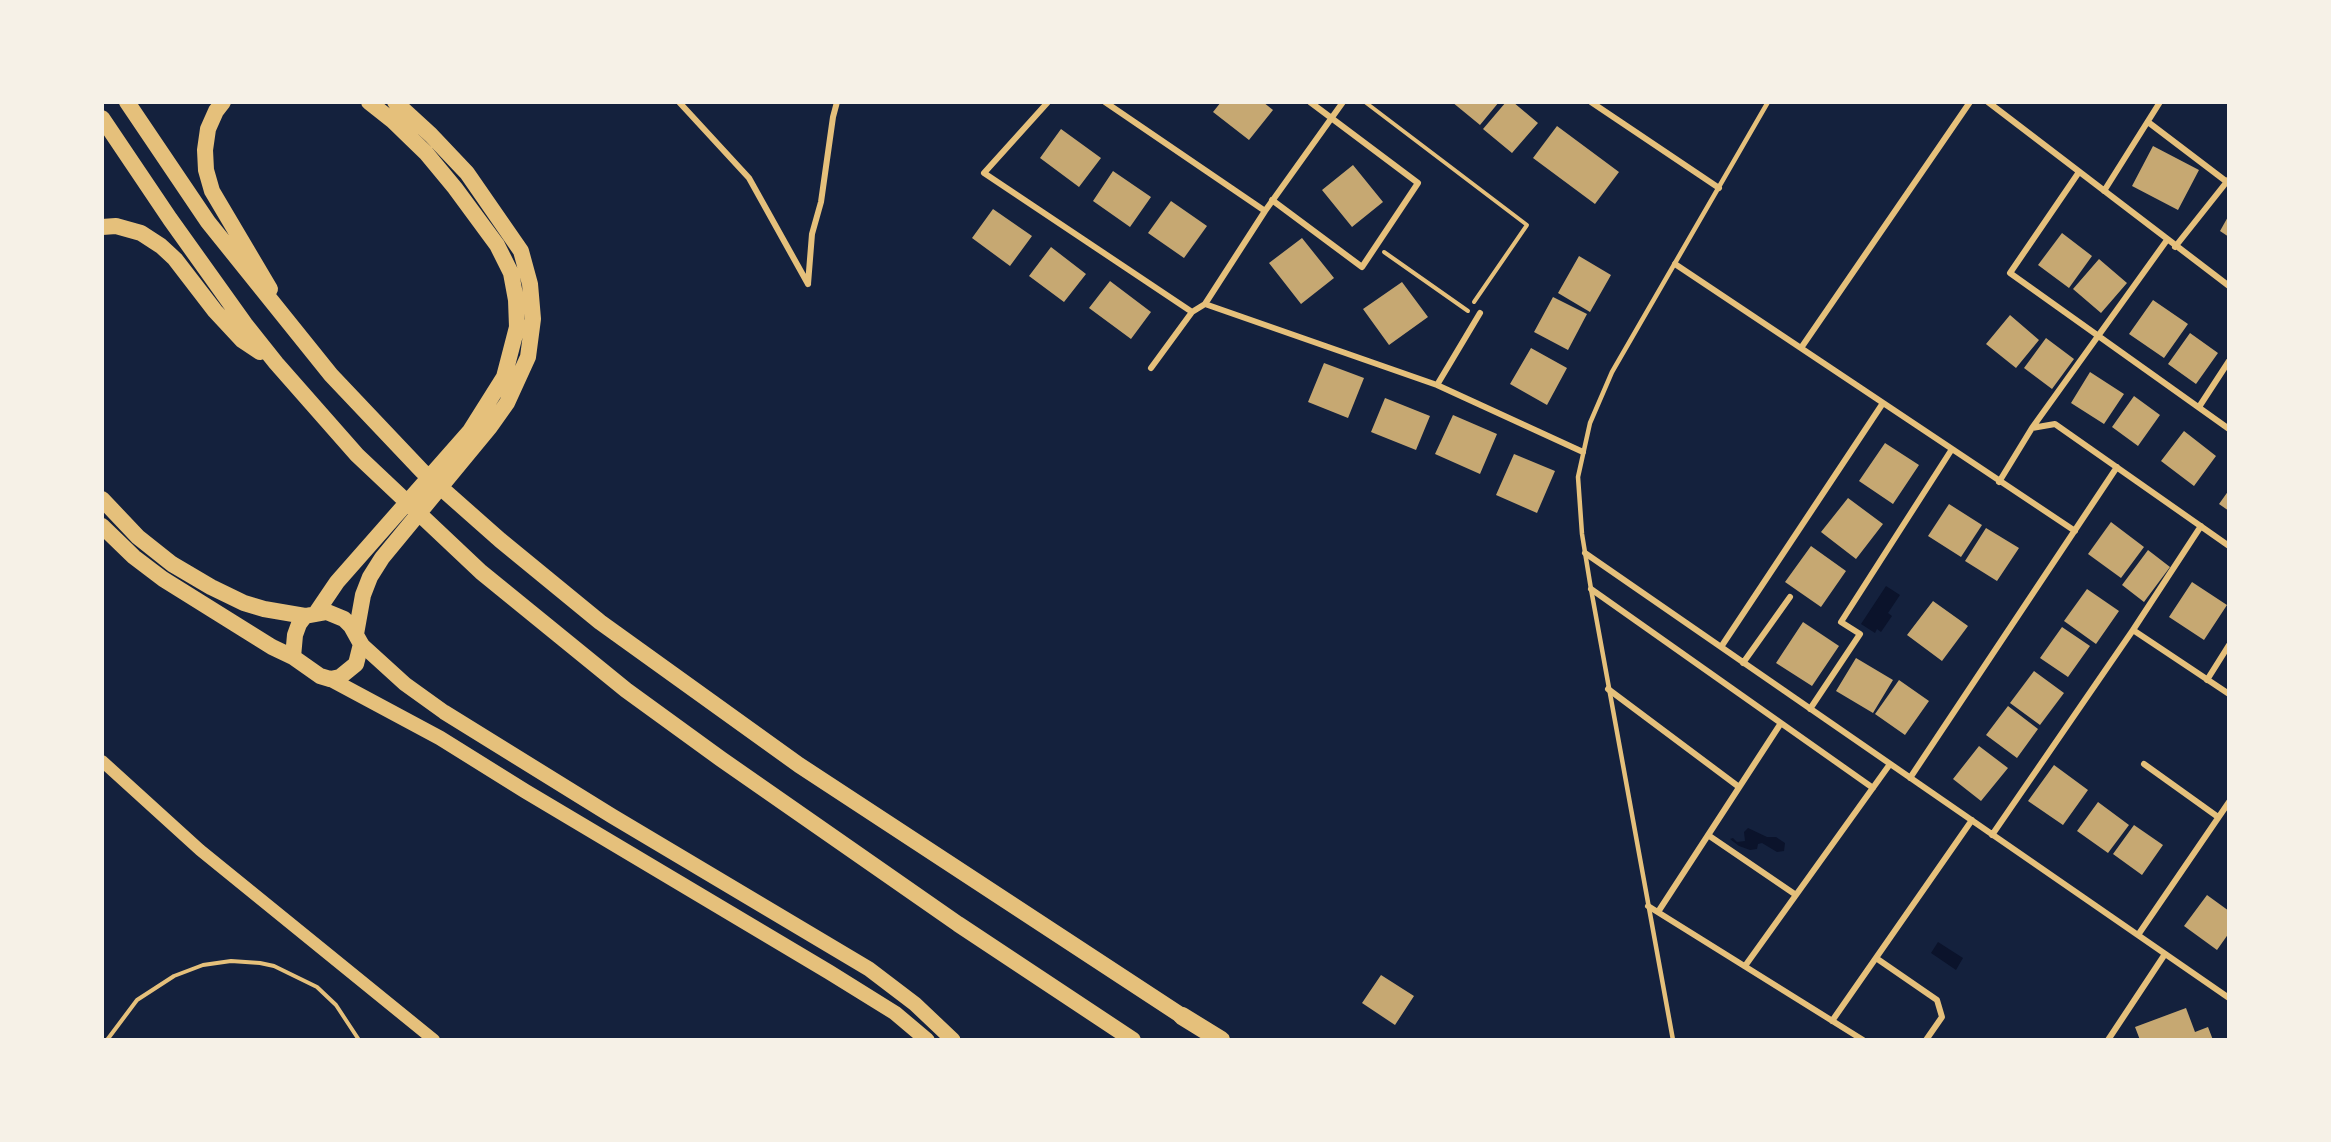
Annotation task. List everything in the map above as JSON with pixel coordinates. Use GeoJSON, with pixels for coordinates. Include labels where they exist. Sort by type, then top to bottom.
{"type":"FeatureCollection","features":[{"type":"Feature","properties":{"kind":"highway"},"geometry":{"type":"LineString","coordinates":[[127,102],[208,222],[363,410],[422,471],[530,566],[600,622],[799,765],[1221,1040]]}},
{"type":"Feature","properties":{"kind":"highway"},"geometry":{"type":"LineString","coordinates":[[223,102],[208,129],[205,150],[206,170],[212,191],[260,269],[272,291],[278,309]]}},
{"type":"Feature","properties":{"kind":"highway"},"geometry":{"type":"LineString","coordinates":[[293,657],[295,635],[299,624],[310,615],[470,431],[504,377],[517,327],[516,300],[511,273],[497,245],[456,188],[426,153],[393,121],[369,102]]}},
{"type":"Feature","properties":{"kind":"highway"},"geometry":{"type":"LineString","coordinates":[[102,526],[163,579],[272,647],[293,657],[320,676],[330,679],[340,677],[356,664],[363,595],[370,577],[382,558],[490,428],[507,403],[528,357],[533,319],[530,284],[521,251],[467,173],[395,102]]}},
{"type":"Feature","properties":{"kind":"highway"},"geometry":{"type":"LineString","coordinates":[[102,118],[170,219],[245,324],[276,363],[357,455],[453,547],[518,604],[626,690],[958,924],[1133,1040]]}},
{"type":"Feature","properties":{"kind":"highway"},"geometry":{"type":"LineString","coordinates":[[102,227],[116,226],[141,233],[161,246],[175,259],[215,312],[242,339],[276,363]]}},
{"type":"Feature","properties":{"kind":"highway"},"geometry":{"type":"LineString","coordinates":[[102,499],[138,537],[172,564],[211,587],[244,603],[310,615],[327,612],[344,619],[359,639]]}},
{"type":"Feature","properties":{"kind":"main road"},"geometry":{"type":"LineString","coordinates":[[359,639],[405,684],[444,712],[612,816],[869,969],[915,1004],[953,1040]]}},
{"type":"Feature","properties":{"kind":"main road"},"geometry":{"type":"LineString","coordinates":[[330,679],[440,738],[819,966],[895,1013],[927,1040]]}},
{"type":"Feature","properties":{"kind":"main road"},"geometry":{"type":"LineString","coordinates":[[102,761],[200,850],[434,1040]]}},
{"type":"Feature","properties":{"kind":"street"},"geometry":{"type":"LineString","coordinates":[[679,102],[748,178],[808,284],[812,234],[821,202],[837,102]]}},
{"type":"Feature","properties":{"kind":"street"},"geometry":{"type":"LineString","coordinates":[[1048,102],[984,173],[1192,312]]}},
{"type":"Feature","properties":{"kind":"street"},"geometry":{"type":"LineString","coordinates":[[1105,102],[1265,211]]}},
{"type":"Feature","properties":{"kind":"street"},"geometry":{"type":"LineString","coordinates":[[1272,200],[1362,267],[1418,183],[1310,102]]}},
{"type":"Feature","properties":{"kind":"street"},"geometry":{"type":"LineString","coordinates":[[1151,368],[1192,312],[1205,304],[1272,200],[1343,102]]}},
{"type":"Feature","properties":{"kind":"street"},"geometry":{"type":"LineString","coordinates":[[1591,102],[1719,188]]}},
{"type":"Feature","properties":{"kind":"street"},"geometry":{"type":"LineString","coordinates":[[1801,348],[1970,102]]}},
{"type":"Feature","properties":{"kind":"street"},"geometry":{"type":"LineString","coordinates":[[1988,102],[2229,286]]}},
{"type":"Feature","properties":{"kind":"street"},"geometry":{"type":"LineString","coordinates":[[2104,191],[2160,102]]}},
{"type":"Feature","properties":{"kind":"street"},"geometry":{"type":"LineString","coordinates":[[2148,122],[2228,180],[2175,247]]}},
{"type":"Feature","properties":{"kind":"street"},"geometry":{"type":"LineString","coordinates":[[2079,172],[2010,273],[2229,429]]}},
{"type":"Feature","properties":{"kind":"street"},"geometry":{"type":"LineString","coordinates":[[1999,482],[2032,428],[2167,240]]}},
{"type":"Feature","properties":{"kind":"street"},"geometry":{"type":"LineString","coordinates":[[1675,264],[2075,531]]}},
{"type":"Feature","properties":{"kind":"street"},"geometry":{"type":"LineString","coordinates":[[1205,304],[1437,385],[1583,452]]}},
{"type":"Feature","properties":{"kind":"street"},"geometry":{"type":"LineString","coordinates":[[1437,385],[1480,313]]}},
{"type":"Feature","properties":{"kind":"street"},"geometry":{"type":"LineString","coordinates":[[2199,407],[2229,361]]}},
{"type":"Feature","properties":{"kind":"street"},"geometry":{"type":"LineString","coordinates":[[1721,647],[1883,403]]}},
{"type":"Feature","properties":{"kind":"street"},"geometry":{"type":"LineString","coordinates":[[2032,428],[2055,424],[2229,546]]}},
{"type":"Feature","properties":{"kind":"street"},"geometry":{"type":"LineString","coordinates":[[1810,709],[1860,634],[1841,622],[1952,449]]}},
{"type":"Feature","properties":{"kind":"street"},"geometry":{"type":"LineString","coordinates":[[1910,777],[2117,468]]}},
{"type":"Feature","properties":{"kind":"street"},"geometry":{"type":"LineString","coordinates":[[1992,835],[2133,630],[2201,526]]}},
{"type":"Feature","properties":{"kind":"street"},"geometry":{"type":"LineString","coordinates":[[1585,553],[2229,998]]}},
{"type":"Feature","properties":{"kind":"street"},"geometry":{"type":"LineString","coordinates":[[1591,589],[1873,788]]}},
{"type":"Feature","properties":{"kind":"street"},"geometry":{"type":"LineString","coordinates":[[1743,663],[1790,597]]}},
{"type":"Feature","properties":{"kind":"street"},"geometry":{"type":"LineString","coordinates":[[2133,630],[2229,694]]}},
{"type":"Feature","properties":{"kind":"street"},"geometry":{"type":"LineString","coordinates":[[2207,680],[2229,645]]}},
{"type":"Feature","properties":{"kind":"street"},"geometry":{"type":"LineString","coordinates":[[1608,689],[1739,787]]}},
{"type":"Feature","properties":{"kind":"street"},"geometry":{"type":"LineString","coordinates":[[1658,912],[1781,723]]}},
{"type":"Feature","properties":{"kind":"street"},"geometry":{"type":"LineString","coordinates":[[1745,966],[1890,764]]}},
{"type":"Feature","properties":{"kind":"street"},"geometry":{"type":"LineString","coordinates":[[2144,764],[2218,817]]}},
{"type":"Feature","properties":{"kind":"street"},"geometry":{"type":"LineString","coordinates":[[2138,935],[2229,802]]}},
{"type":"Feature","properties":{"kind":"street"},"geometry":{"type":"LineString","coordinates":[[1832,1021],[1972,820]]}},
{"type":"Feature","properties":{"kind":"street"},"geometry":{"type":"LineString","coordinates":[[1708,835],[1796,895]]}},
{"type":"Feature","properties":{"kind":"street"},"geometry":{"type":"LineString","coordinates":[[1648,906],[1863,1040]]}},
{"type":"Feature","properties":{"kind":"street"},"geometry":{"type":"LineString","coordinates":[[2108,1040],[2165,954]]}},
{"type":"Feature","properties":{"kind":"street"},"geometry":{"type":"LineString","coordinates":[[1876,958],[1937,1000],[1942,1017],[1926,1040]]}},
{"type":"Feature","properties":{"kind":"lane"},"geometry":{"type":"LineString","coordinates":[[1673,1040],[1581,534],[1578,477],[1590,423],[1612,372],[1768,102]]}},
{"type":"Feature","properties":{"kind":"path"},"geometry":{"type":"LineString","coordinates":[[1365,102],[1527,225],[1468,312],[1376,247]]}},
{"type":"Feature","properties":{"kind":"path"},"geometry":{"type":"LineString","coordinates":[[107,1040],[137,1000],[174,976],[203,965],[231,961],[274,966],[316,987],[336,1005],[359,1040]]}},
{"type":"Feature","properties":{"kind":"water"},"geometry":{"type":"Polygon","coordinates":[[[1886,586],[1900,595],[1888,613],[1892,616],[1881,632],[1877,629],[1875,633],[1861,624],[1886,586]]]}},
{"type":"Feature","properties":{"kind":"water"},"geometry":{"type":"Polygon","coordinates":[[[1748,828],[1767,837],[1776,837],[1785,843],[1784,851],[1777,852],[1762,843],[1758,844],[1757,849],[1750,850],[1730,839],[1733,838],[1737,842],[1745,841],[1744,832],[1748,828]]]}},
{"type":"Feature","properties":{"kind":"water"},"geometry":{"type":"Polygon","coordinates":[[[1938,942],[1963,958],[1956,970],[1931,953],[1938,942]]]}},
{"type":"Feature","properties":{"kind":"building"},"geometry":{"type":"Polygon","coordinates":[[[1221,102],[1263,102],[1273,110],[1249,140],[1213,112],[1221,102]]]}},
{"type":"Feature","properties":{"kind":"building"},"geometry":{"type":"Polygon","coordinates":[[[1452,102],[1499,102],[1480,125],[1452,102]]]}},
{"type":"Feature","properties":{"kind":"building"},"geometry":{"type":"Polygon","coordinates":[[[1506,102],[1513,102],[1538,123],[1512,153],[1483,129],[1506,102]]]}},
{"type":"Feature","properties":{"kind":"building"},"geometry":{"type":"Polygon","coordinates":[[[1557,126],[1619,172],[1595,204],[1533,158],[1557,126]]]}},
{"type":"Feature","properties":{"kind":"building"},"geometry":{"type":"Polygon","coordinates":[[[1061,129],[1101,158],[1079,187],[1040,158],[1061,129]]]}},
{"type":"Feature","properties":{"kind":"building"},"geometry":{"type":"Polygon","coordinates":[[[2153,146],[2199,170],[2178,210],[2132,186],[2153,146]]]}},
{"type":"Feature","properties":{"kind":"building"},"geometry":{"type":"Polygon","coordinates":[[[1353,165],[1383,202],[1352,227],[1322,190],[1353,165]]]}},
{"type":"Feature","properties":{"kind":"building"},"geometry":{"type":"Polygon","coordinates":[[[1113,171],[1151,197],[1130,227],[1093,201],[1113,171]]]}},
{"type":"Feature","properties":{"kind":"building"},"geometry":{"type":"Polygon","coordinates":[[[1171,201],[1207,226],[1184,258],[1148,233],[1171,201]]]}},
{"type":"Feature","properties":{"kind":"building"},"geometry":{"type":"Polygon","coordinates":[[[993,209],[1032,236],[1010,266],[972,238],[993,209]]]}},
{"type":"Feature","properties":{"kind":"building"},"geometry":{"type":"Polygon","coordinates":[[[2229,215],[2229,237],[2220,231],[2229,215]]]}},
{"type":"Feature","properties":{"kind":"building"},"geometry":{"type":"Polygon","coordinates":[[[2062,233],[2092,256],[2069,288],[2038,265],[2062,233]]]}},
{"type":"Feature","properties":{"kind":"building"},"geometry":{"type":"Polygon","coordinates":[[[1302,238],[1334,278],[1301,304],[1269,263],[1302,238]]]}},
{"type":"Feature","properties":{"kind":"building"},"geometry":{"type":"Polygon","coordinates":[[[1051,247],[1086,274],[1064,302],[1029,276],[1051,247]]]}},
{"type":"Feature","properties":{"kind":"building"},"geometry":{"type":"Polygon","coordinates":[[[1579,256],[1611,275],[1590,312],[1558,293],[1579,256]]]}},
{"type":"Feature","properties":{"kind":"building"},"geometry":{"type":"Polygon","coordinates":[[[2099,259],[2127,283],[2101,313],[2073,289],[2099,259]]]}},
{"type":"Feature","properties":{"kind":"building"},"geometry":{"type":"Polygon","coordinates":[[[1110,281],[1151,312],[1131,339],[1089,308],[1110,281]]]}},
{"type":"Feature","properties":{"kind":"building"},"geometry":{"type":"Polygon","coordinates":[[[1402,282],[1428,317],[1389,345],[1363,309],[1402,282]]]}},
{"type":"Feature","properties":{"kind":"building"},"geometry":{"type":"Polygon","coordinates":[[[1553,297],[1587,314],[1568,350],[1534,332],[1553,297]]]}},
{"type":"Feature","properties":{"kind":"building"},"geometry":{"type":"Polygon","coordinates":[[[2153,300],[2188,324],[2164,358],[2129,334],[2153,300]]]}},
{"type":"Feature","properties":{"kind":"building"},"geometry":{"type":"Polygon","coordinates":[[[2010,315],[2039,340],[2016,368],[1986,344],[2010,315]]]}},
{"type":"Feature","properties":{"kind":"building"},"geometry":{"type":"Polygon","coordinates":[[[2190,333],[2218,353],[2196,384],[2168,364],[2190,333]]]}},
{"type":"Feature","properties":{"kind":"building"},"geometry":{"type":"Polygon","coordinates":[[[2046,338],[2074,359],[2052,389],[2024,368],[2046,338]]]}},
{"type":"Feature","properties":{"kind":"building"},"geometry":{"type":"Polygon","coordinates":[[[1531,348],[1567,368],[1547,405],[1510,384],[1531,348]]]}},
{"type":"Feature","properties":{"kind":"building"},"geometry":{"type":"Polygon","coordinates":[[[1324,363],[1364,378],[1348,418],[1308,402],[1324,363]]]}},
{"type":"Feature","properties":{"kind":"building"},"geometry":{"type":"Polygon","coordinates":[[[2090,372],[2124,394],[2104,424],[2071,403],[2090,372]]]}},
{"type":"Feature","properties":{"kind":"building"},"geometry":{"type":"Polygon","coordinates":[[[2134,396],[2160,415],[2138,446],[2112,427],[2134,396]]]}},
{"type":"Feature","properties":{"kind":"building"},"geometry":{"type":"Polygon","coordinates":[[[1385,398],[1430,416],[1416,450],[1371,432],[1385,398]]]}},
{"type":"Feature","properties":{"kind":"building"},"geometry":{"type":"Polygon","coordinates":[[[1453,415],[1497,434],[1480,474],[1435,454],[1453,415]]]}},
{"type":"Feature","properties":{"kind":"building"},"geometry":{"type":"Polygon","coordinates":[[[2184,431],[2216,456],[2194,486],[2161,461],[2184,431]]]}},
{"type":"Feature","properties":{"kind":"building"},"geometry":{"type":"Polygon","coordinates":[[[1885,443],[1919,465],[1893,504],[1859,481],[1885,443]]]}},
{"type":"Feature","properties":{"kind":"building"},"geometry":{"type":"Polygon","coordinates":[[[1514,454],[1555,471],[1537,513],[1496,495],[1514,454]]]}},
{"type":"Feature","properties":{"kind":"building"},"geometry":{"type":"Polygon","coordinates":[[[2229,490],[2229,511],[2219,504],[2229,490]]]}},
{"type":"Feature","properties":{"kind":"building"},"geometry":{"type":"Polygon","coordinates":[[[1848,498],[1883,524],[1856,559],[1821,532],[1848,498]]]}},
{"type":"Feature","properties":{"kind":"building"},"geometry":{"type":"Polygon","coordinates":[[[1949,504],[1982,525],[1961,557],[1928,536],[1949,504]]]}},
{"type":"Feature","properties":{"kind":"building"},"geometry":{"type":"Polygon","coordinates":[[[2111,522],[2144,547],[2121,578],[2088,554],[2111,522]]]}},
{"type":"Feature","properties":{"kind":"building"},"geometry":{"type":"Polygon","coordinates":[[[1986,528],[2019,548],[1997,581],[1965,561],[1986,528]]]}},
{"type":"Feature","properties":{"kind":"building"},"geometry":{"type":"Polygon","coordinates":[[[1811,546],[1846,571],[1821,607],[1785,582],[1811,546]]]}},
{"type":"Feature","properties":{"kind":"building"},"geometry":{"type":"Polygon","coordinates":[[[2148,550],[2170,567],[2144,602],[2122,585],[2148,550]]]}},
{"type":"Feature","properties":{"kind":"building"},"geometry":{"type":"Polygon","coordinates":[[[2192,582],[2227,605],[2204,640],[2169,617],[2192,582]]]}},
{"type":"Feature","properties":{"kind":"building"},"geometry":{"type":"Polygon","coordinates":[[[2087,589],[2119,611],[2096,644],[2064,621],[2087,589]]]}},
{"type":"Feature","properties":{"kind":"building"},"geometry":{"type":"Polygon","coordinates":[[[1933,601],[1968,626],[1942,661],[1907,635],[1933,601]]]}},
{"type":"Feature","properties":{"kind":"building"},"geometry":{"type":"Polygon","coordinates":[[[1803,622],[1839,646],[1812,686],[1776,663],[1803,622]]]}},
{"type":"Feature","properties":{"kind":"building"},"geometry":{"type":"Polygon","coordinates":[[[2062,627],[2090,646],[2068,677],[2040,658],[2062,627]]]}},
{"type":"Feature","properties":{"kind":"building"},"geometry":{"type":"Polygon","coordinates":[[[1856,658],[1893,680],[1873,713],[1836,691],[1856,658]]]}},
{"type":"Feature","properties":{"kind":"building"},"geometry":{"type":"Polygon","coordinates":[[[2034,671],[2064,693],[2040,725],[2010,703],[2034,671]]]}},
{"type":"Feature","properties":{"kind":"building"},"geometry":{"type":"Polygon","coordinates":[[[1899,680],[1929,701],[1905,735],[1875,714],[1899,680]]]}},
{"type":"Feature","properties":{"kind":"building"},"geometry":{"type":"Polygon","coordinates":[[[2008,706],[2038,729],[2017,758],[1986,735],[2008,706]]]}},
{"type":"Feature","properties":{"kind":"building"},"geometry":{"type":"Polygon","coordinates":[[[1979,746],[2008,768],[1981,801],[1953,779],[1979,746]]]}},
{"type":"Feature","properties":{"kind":"building"},"geometry":{"type":"Polygon","coordinates":[[[2054,765],[2088,790],[2063,825],[2028,801],[2054,765]]]}},
{"type":"Feature","properties":{"kind":"building"},"geometry":{"type":"Polygon","coordinates":[[[2098,802],[2129,825],[2108,853],[2077,831],[2098,802]]]}},
{"type":"Feature","properties":{"kind":"building"},"geometry":{"type":"Polygon","coordinates":[[[2134,825],[2163,845],[2142,875],[2113,854],[2134,825]]]}},
{"type":"Feature","properties":{"kind":"building"},"geometry":{"type":"Polygon","coordinates":[[[2207,895],[2229,911],[2229,933],[2217,950],[2184,926],[2207,895]]]}},
{"type":"Feature","properties":{"kind":"building"},"geometry":{"type":"Polygon","coordinates":[[[1381,975],[1414,996],[1395,1025],[1362,1003],[1381,975]]]}},
{"type":"Feature","properties":{"kind":"building"},"geometry":{"type":"Polygon","coordinates":[[[2186,1008],[2195,1032],[2208,1027],[2213,1040],[2173,1040],[2172,1038],[2140,1040],[2135,1027],[2186,1008]]]}}]}
